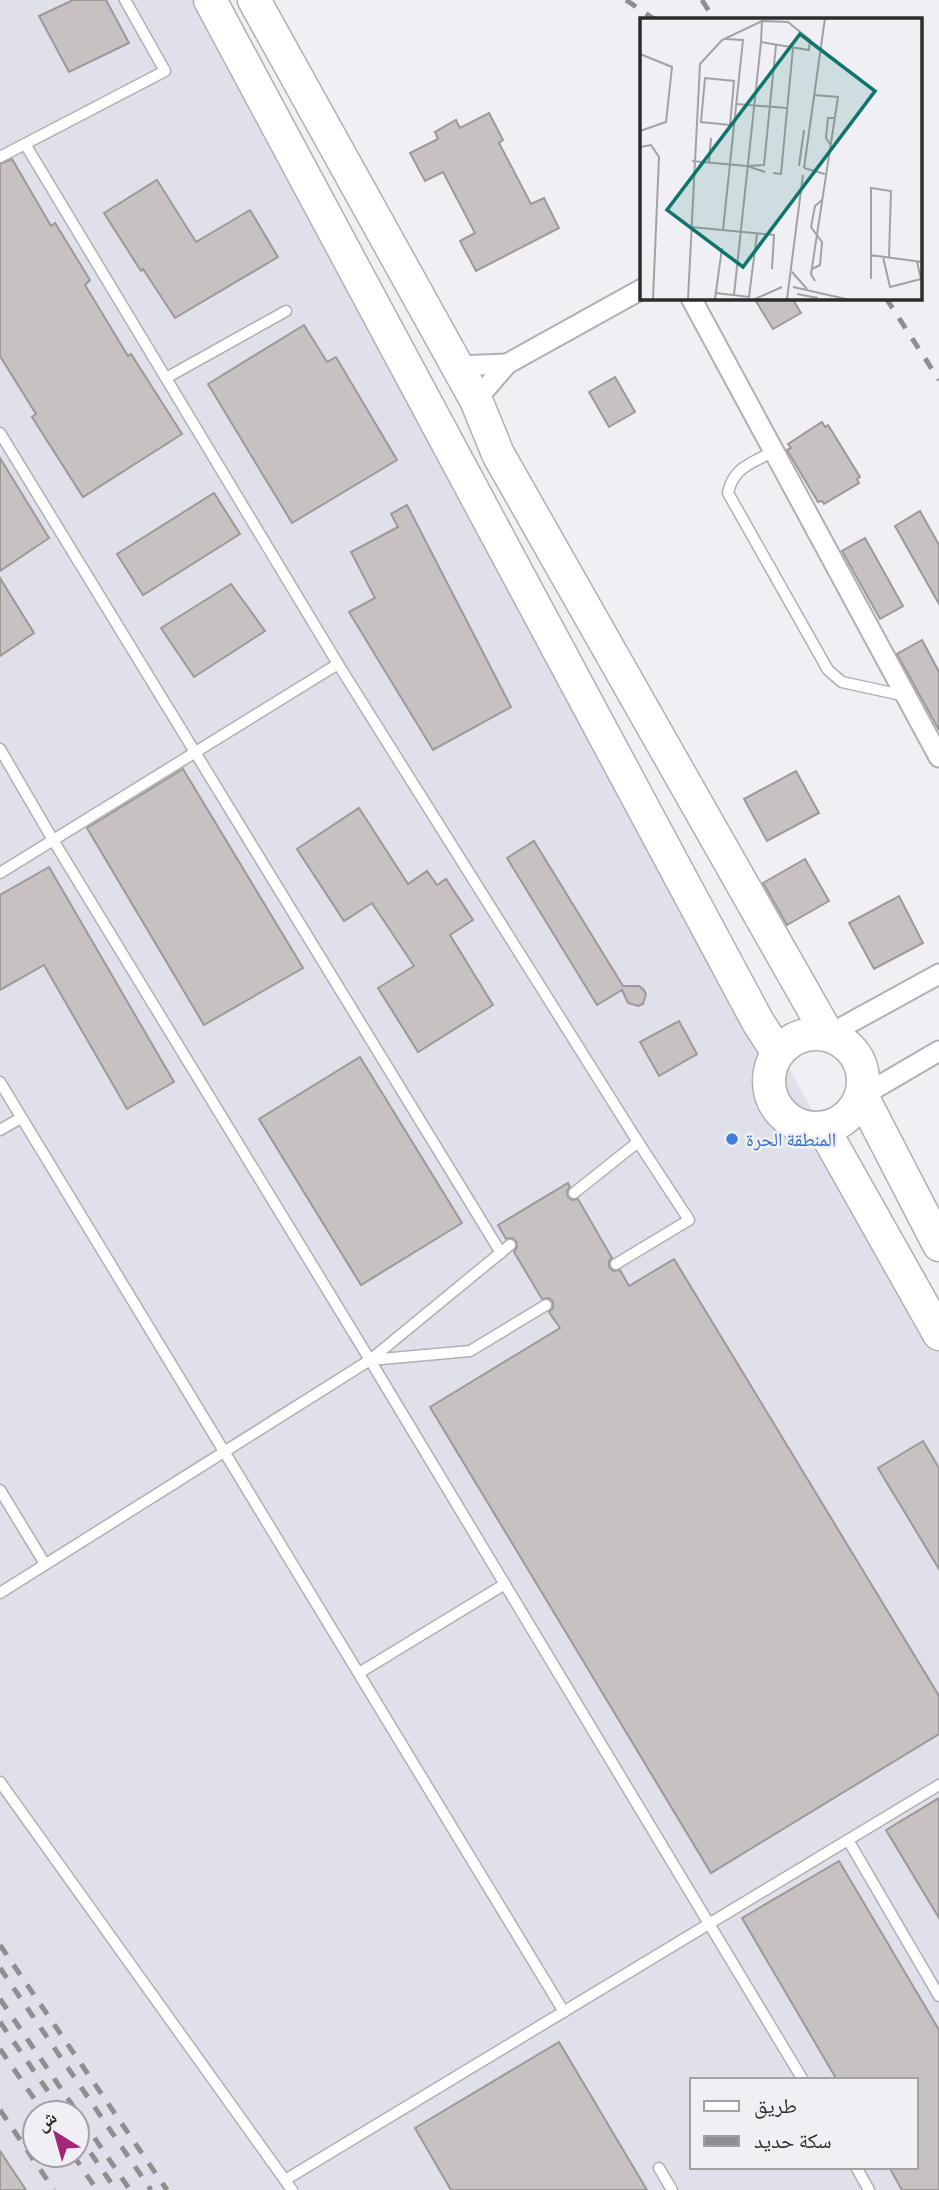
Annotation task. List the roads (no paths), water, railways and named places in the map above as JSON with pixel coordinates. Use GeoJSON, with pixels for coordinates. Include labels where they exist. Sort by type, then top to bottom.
{"type":"FeatureCollection","features":[{"type":"Feature","properties":{"kind":"main road"},"geometry":{"type":"LineString","coordinates":[[209,0],[751,1010],[778,1053]]}},
{"type":"Feature","properties":{"kind":"main road"},"geometry":{"type":"LineString","coordinates":[[254,0],[476,400],[498,454],[828,1035]]}},
{"type":"Feature","properties":{"kind":"main road"},"geometry":{"type":"LineString","coordinates":[[809,1034],[828,1035],[844,1042],[855,1053],[862,1066],[862,1096],[853,1112],[839,1123],[822,1128],[807,1128],[792,1122],[780,1112],[772,1098],[769,1082],[771,1067],[778,1053],[792,1040],[809,1034]]}},
{"type":"Feature","properties":{"kind":"main road"},"geometry":{"type":"LineString","coordinates":[[862,1096],[939,1245]]}},
{"type":"Feature","properties":{"kind":"main road"},"geometry":{"type":"LineString","coordinates":[[822,1128],[939,1334]]}},
{"type":"Feature","properties":{"kind":"street"},"geometry":{"type":"LineString","coordinates":[[476,400],[507,364],[640,290]]}},
{"type":"Feature","properties":{"kind":"street"},"geometry":{"type":"LineString","coordinates":[[692,299],[939,757]]}},
{"type":"Feature","properties":{"kind":"street"},"geometry":{"type":"LineString","coordinates":[[456,366],[507,364]]}},
{"type":"Feature","properties":{"kind":"street"},"geometry":{"type":"LineString","coordinates":[[828,1035],[939,974]]}},
{"type":"Feature","properties":{"kind":"street"},"geometry":{"type":"LineString","coordinates":[[862,1096],[939,1051]]}},
{"type":"Feature","properties":{"kind":"lane"},"geometry":{"type":"LineString","coordinates":[[0,157],[165,71],[125,0]]}},
{"type":"Feature","properties":{"kind":"lane"},"geometry":{"type":"LineString","coordinates":[[25,144],[338,664],[689,1220],[616,1264]]}},
{"type":"Feature","properties":{"kind":"lane"},"geometry":{"type":"LineString","coordinates":[[166,378],[286,311]]}},
{"type":"Feature","properties":{"kind":"lane"},"geometry":{"type":"LineString","coordinates":[[0,433],[501,1253]]}},
{"type":"Feature","properties":{"kind":"lane"},"geometry":{"type":"LineString","coordinates":[[774,451],[737,472],[730,480],[728,493],[828,670],[842,681],[906,696]]}},
{"type":"Feature","properties":{"kind":"lane"},"geometry":{"type":"LineString","coordinates":[[0,873],[338,664]]}},
{"type":"Feature","properties":{"kind":"lane"},"geometry":{"type":"LineString","coordinates":[[0,749],[802,2078]]}},
{"type":"Feature","properties":{"kind":"lane"},"geometry":{"type":"LineString","coordinates":[[0,1082],[564,2012]]}},
{"type":"Feature","properties":{"kind":"lane"},"geometry":{"type":"LineString","coordinates":[[0,1130],[21,1118]]}},
{"type":"Feature","properties":{"kind":"lane"},"geometry":{"type":"LineString","coordinates":[[574,1193],[638,1142]]}},
{"type":"Feature","properties":{"kind":"lane"},"geometry":{"type":"LineString","coordinates":[[0,1593],[370,1360],[510,1245]]}},
{"type":"Feature","properties":{"kind":"lane"},"geometry":{"type":"LineString","coordinates":[[370,1360],[470,1351],[546,1306]]}},
{"type":"Feature","properties":{"kind":"lane"},"geometry":{"type":"LineString","coordinates":[[0,1490],[45,1564]]}},
{"type":"Feature","properties":{"kind":"lane"},"geometry":{"type":"LineString","coordinates":[[359,1673],[505,1584]]}},
{"type":"Feature","properties":{"kind":"lane"},"geometry":{"type":"LineString","coordinates":[[0,1782],[292,2190]]}},
{"type":"Feature","properties":{"kind":"lane"},"geometry":{"type":"LineString","coordinates":[[285,2180],[939,1785]]}},
{"type":"Feature","properties":{"kind":"lane"},"geometry":{"type":"LineString","coordinates":[[848,1840],[939,1996]]}},
{"type":"Feature","properties":{"kind":"lane"},"geometry":{"type":"LineString","coordinates":[[659,2168],[672,2190]]}},
{"type":"Feature","properties":{"kind":"lane"},"geometry":{"type":"LineString","coordinates":[[857,2169],[869,2190]]}},
{"type":"Feature","properties":{"kind":"railway"},"geometry":{"type":"LineString","coordinates":[[626,0],[653,18]]}},
{"type":"Feature","properties":{"kind":"railway"},"geometry":{"type":"LineString","coordinates":[[702,0],[713,18]]}},
{"type":"Feature","properties":{"kind":"railway"},"geometry":{"type":"LineString","coordinates":[[887,299],[939,380]]}},
{"type":"Feature","properties":{"kind":"railway"},"geometry":{"type":"LineString","coordinates":[[0,1945],[167,2190]]}},
{"type":"Feature","properties":{"kind":"railway"},"geometry":{"type":"LineString","coordinates":[[0,1968],[151,2190]]}},
{"type":"Feature","properties":{"kind":"railway"},"geometry":{"type":"LineString","coordinates":[[0,1999],[130,2190]]}},
{"type":"Feature","properties":{"kind":"railway"},"geometry":{"type":"LineString","coordinates":[[0,2022],[53,2099]]}},
{"type":"Feature","properties":{"kind":"railway"},"geometry":{"type":"LineString","coordinates":[[0,2049],[34,2099]]}},
{"type":"Feature","properties":{"kind":"railway"},"geometry":{"type":"LineString","coordinates":[[0,2110],[54,2190]]}},
{"type":"Feature","properties":{"kind":"railway"},"geometry":{"type":"LineString","coordinates":[[91,2153],[116,2190]]}},
{"type":"Feature","properties":{"kind":"railway"},"geometry":{"type":"LineString","coordinates":[[83,2169],[97,2190]]}},
{"type":"Feature","properties":{"kind":"place","name":"المنطقة الحرة"},"geometry":{"type":"Point","coordinates":[732,1139]}}]}
